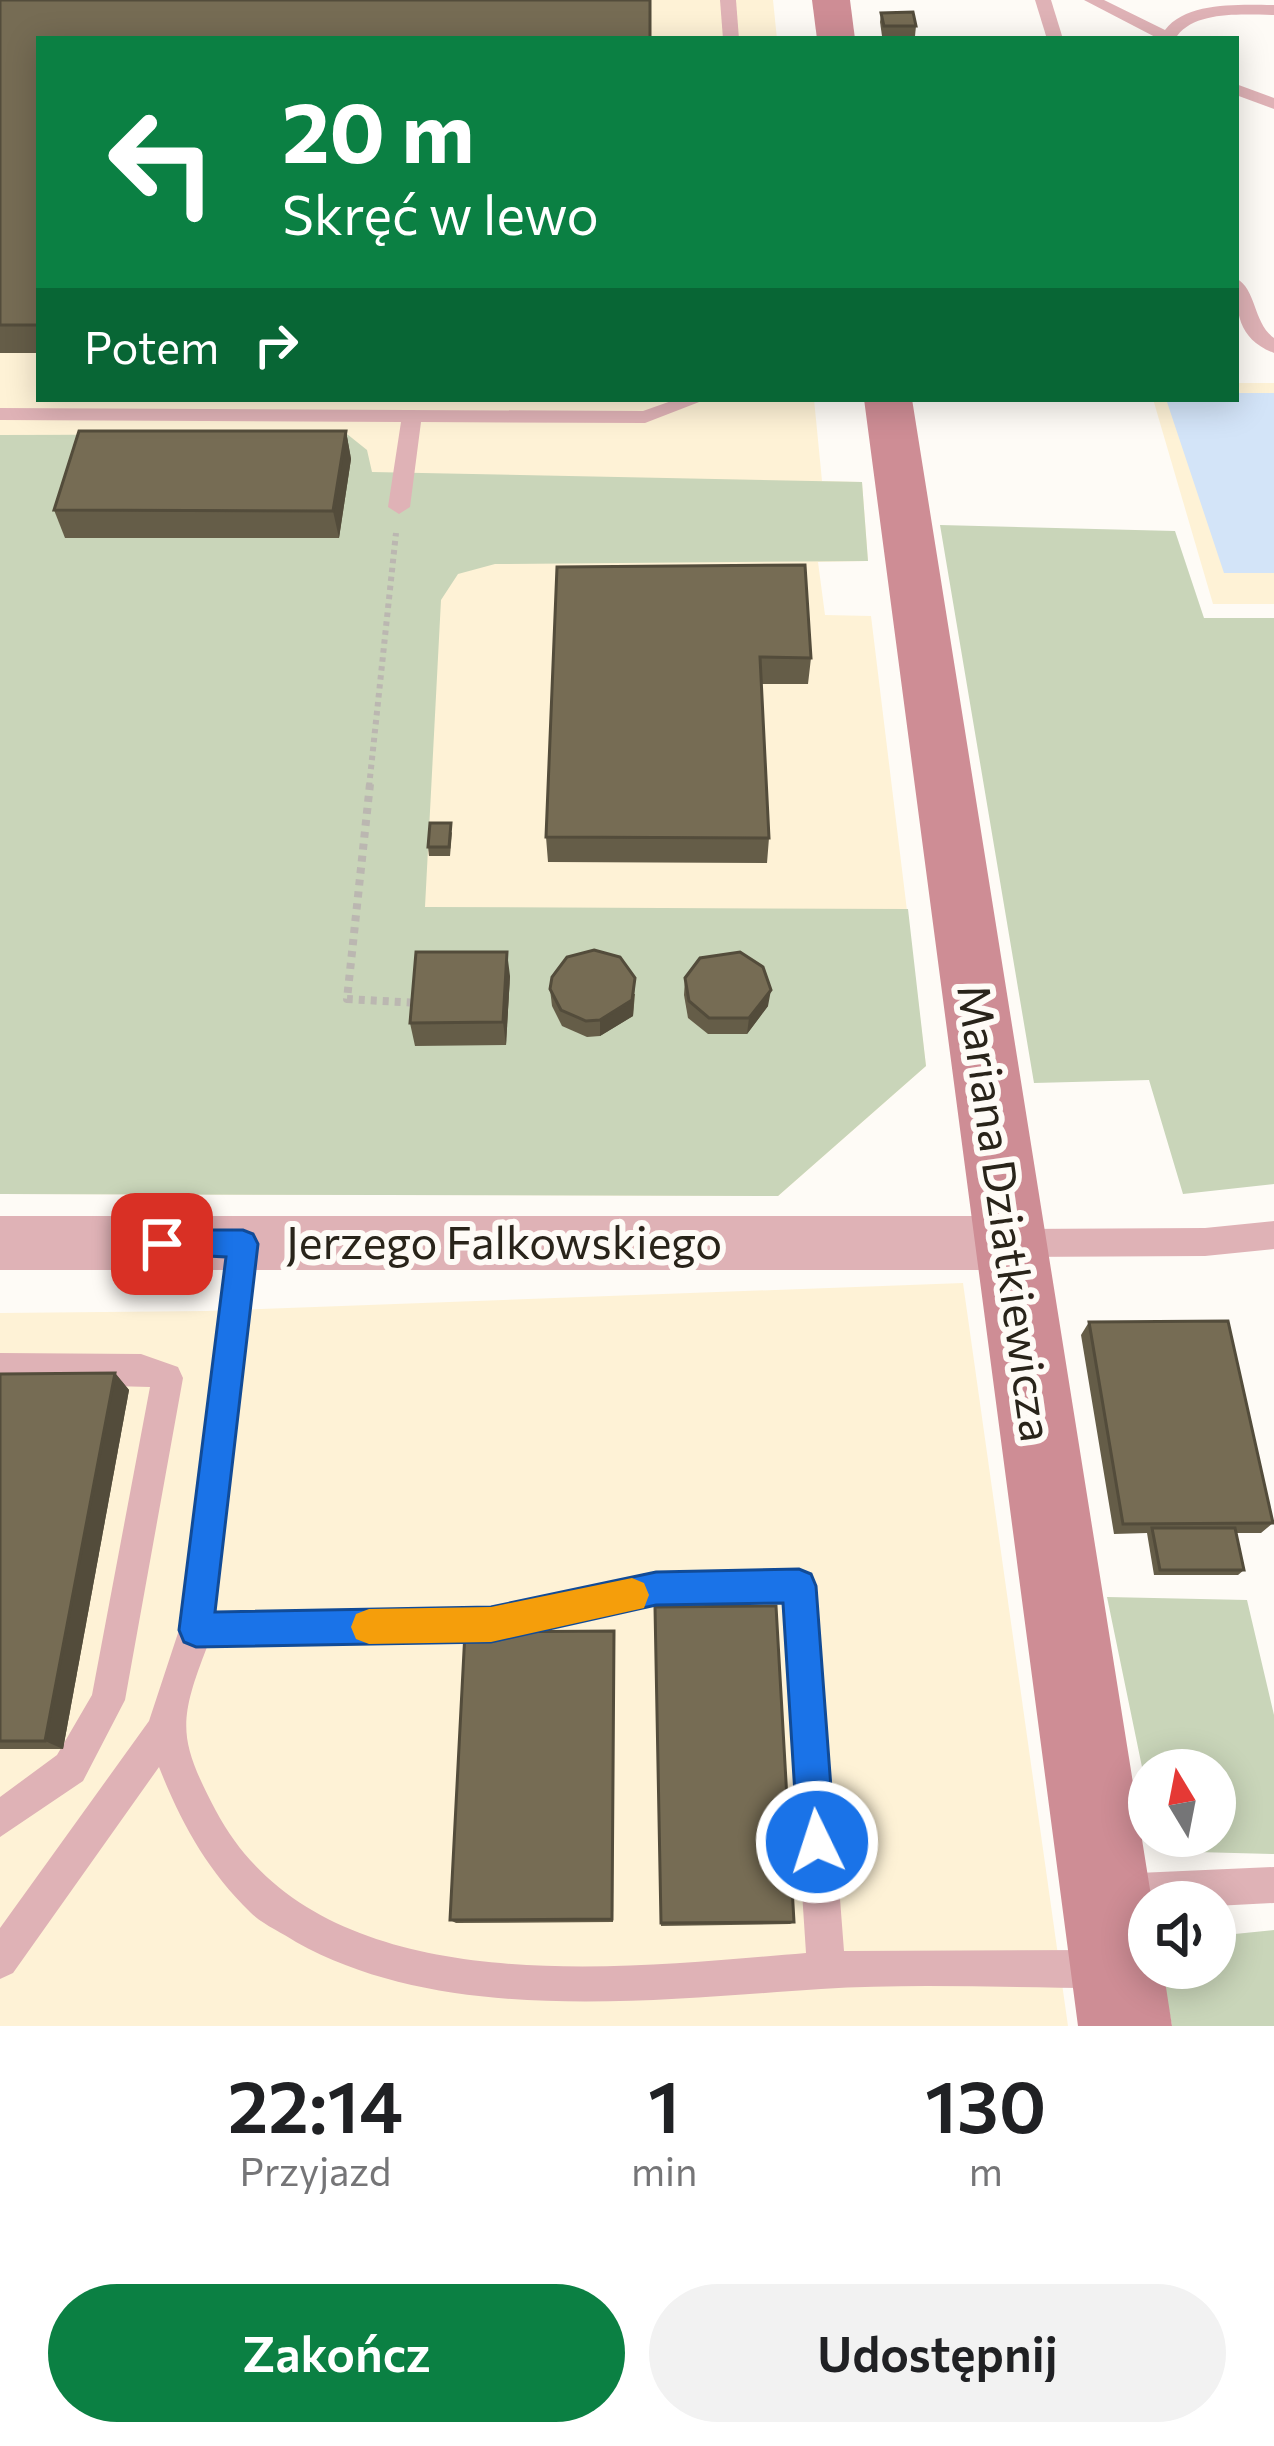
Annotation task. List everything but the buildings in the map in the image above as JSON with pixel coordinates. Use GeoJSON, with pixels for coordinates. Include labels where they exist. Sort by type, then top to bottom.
{"type":"FeatureCollection","features":[{"type":"Feature","properties":{"kind":"street"},"geometry":{"type":"LineString","coordinates":[[831,0],[836,36]]}},
{"type":"Feature","properties":{"kind":"street","name":"Mariana Dziatkiewicza"},"geometry":{"type":"LineString","coordinates":[[888,402],[1120,1997]]}},
{"type":"Feature","properties":{"kind":"street","name":"Jerzego Falkowskiego"},"geometry":{"type":"LineString","coordinates":[[0,1244],[1009,1243]]}},
{"type":"Feature","properties":{"kind":"lane"},"geometry":{"type":"LineString","coordinates":[[728,0],[730,36]]}},
{"type":"Feature","properties":{"kind":"lane"},"geometry":{"type":"LineString","coordinates":[[1043,0],[1054,36]]}},
{"type":"Feature","properties":{"kind":"lane"},"geometry":{"type":"LineString","coordinates":[[1092,0],[1173,32],[1226,10],[1274,10]]}},
{"type":"Feature","properties":{"kind":"lane"},"geometry":{"type":"LineString","coordinates":[[1170,0],[1173,32]]}},
{"type":"Feature","properties":{"kind":"lane"},"geometry":{"type":"LineString","coordinates":[[1239,90],[1274,104]]}},
{"type":"Feature","properties":{"kind":"lane"},"geometry":{"type":"LineString","coordinates":[[1239,293],[1252,331],[1274,347]]}},
{"type":"Feature","properties":{"kind":"lane"},"geometry":{"type":"LineString","coordinates":[[0,415],[645,417],[688,402]]}},
{"type":"Feature","properties":{"kind":"lane"},"geometry":{"type":"LineString","coordinates":[[399,507],[412,416]]}},
{"type":"Feature","properties":{"kind":"lane"},"geometry":{"type":"LineString","coordinates":[[1009,1243],[1205,1242],[1274,1234]]}},
{"type":"Feature","properties":{"kind":"lane"},"geometry":{"type":"LineString","coordinates":[[0,1960],[166,1727],[196,1630],[243,1244]]}},
{"type":"Feature","properties":{"kind":"lane"},"geometry":{"type":"LineString","coordinates":[[0,1368],[141,1369],[167,1378],[108,1700],[70,1768],[0,1819]]}},
{"type":"Feature","properties":{"kind":"lane"},"geometry":{"type":"LineString","coordinates":[[196,1630],[491,1624],[656,1588],[799,1586],[826,1970]]}},
{"type":"Feature","properties":{"kind":"lane"},"geometry":{"type":"LineString","coordinates":[[166,1727],[198,1817],[232,1875],[284,1918],[349,1954],[436,1983],[562,1991],[826,1970],[1120,1997]]}},
{"type":"Feature","properties":{"kind":"lane"},"geometry":{"type":"LineString","coordinates":[[1105,1893],[1274,1885]]}},
{"type":"Feature","properties":{"kind":"path"},"geometry":{"type":"LineString","coordinates":[[399,507],[347,999],[419,1003]]}},
{"type":"Feature","properties":{"kind":"shaded area"},"geometry":{"type":"Polygon","coordinates":[[[0,0],[773,0],[777,36],[36,36],[36,402],[814,402],[822,481],[862,482],[868,561],[818,562],[825,615],[871,616],[926,1066],[778,1196],[0,1194],[0,0]]]}},
{"type":"Feature","properties":{"kind":"shaded area"},"geometry":{"type":"Polygon","coordinates":[[[1239,383],[1274,383],[1274,604],[1213,604],[1154,402],[1239,402],[1239,383]]]}},
{"type":"Feature","properties":{"kind":"shaded area"},"geometry":{"type":"Polygon","coordinates":[[[963,1283],[1068,2026],[0,2026],[0,1313],[206,1311],[963,1283]]]}},
{"type":"Feature","properties":{"kind":"green space"},"geometry":{"type":"Polygon","coordinates":[[[347,434],[367,450],[372,472],[862,482],[868,561],[495,564],[458,574],[441,600],[425,907],[908,909],[926,1066],[778,1196],[0,1194],[0,435],[347,434]]]}},
{"type":"Feature","properties":{"kind":"green space"},"geometry":{"type":"Polygon","coordinates":[[[940,525],[1175,531],[1204,618],[1274,618],[1274,1184],[1183,1194],[1149,1080],[1034,1083],[940,525]]]}},
{"type":"Feature","properties":{"kind":"green space"},"geometry":{"type":"Polygon","coordinates":[[[1107,1597],[1247,1600],[1274,1715],[1274,1854],[1236,1853],[1236,1749],[1138,1749],[1107,1597]]]}},
{"type":"Feature","properties":{"kind":"green space"},"geometry":{"type":"Polygon","coordinates":[[[1274,1930],[1274,2026],[1172,2026],[1165,1989],[1236,1989],[1236,1934],[1274,1930]]]}},
{"type":"Feature","properties":{"kind":"water"},"geometry":{"type":"Polygon","coordinates":[[[1239,393],[1274,393],[1274,573],[1224,573],[1167,402],[1239,402],[1239,393]]]}},
{"type":"Feature","properties":{"kind":"slow traffic"},"geometry":{"type":"LineString","coordinates":[[369,1627],[491,1624],[632,1595]]}},
{"type":"Feature","properties":{"kind":"route"},"geometry":{"type":"LineString","coordinates":[[162,1244],[243,1244],[196,1630],[491,1624],[603,1604],[656,1588],[799,1586],[817,1842]]}}]}
